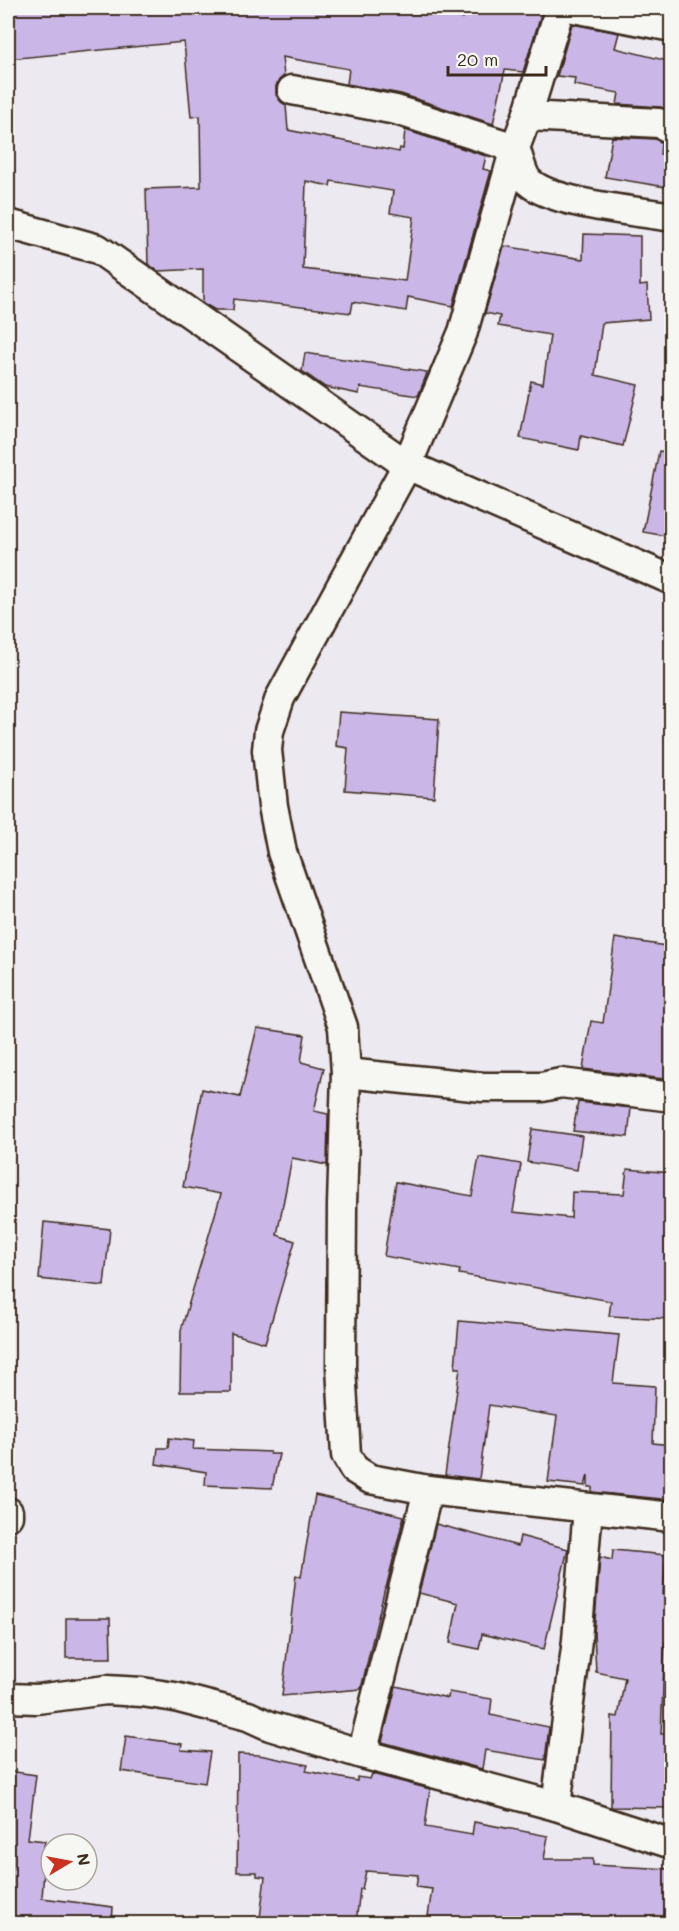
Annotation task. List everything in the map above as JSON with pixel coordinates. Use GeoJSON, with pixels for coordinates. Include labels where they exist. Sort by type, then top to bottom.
{"type":"FeatureCollection","features":[{"type":"Feature","properties":{"kind":"street"},"geometry":{"type":"LineString","coordinates":[[560,8],[515,148],[462,332],[407,465],[280,698],[267,750],[273,806],[282,852],[343,1028],[346,1072],[341,1355],[346,1455],[354,1469],[370,1479],[428,1490],[672,1517]]}},
{"type":"Feature","properties":{"kind":"street"},"geometry":{"type":"LineString","coordinates":[[574,8],[672,27]]}},
{"type":"Feature","properties":{"kind":"street"},"geometry":{"type":"LineString","coordinates":[[291,90],[396,110],[515,148]]}},
{"type":"Feature","properties":{"kind":"street"},"geometry":{"type":"LineString","coordinates":[[527,116],[659,123],[672,129]]}},
{"type":"Feature","properties":{"kind":"street"},"geometry":{"type":"LineString","coordinates":[[515,148],[527,180],[538,189],[553,196],[672,217]]}},
{"type":"Feature","properties":{"kind":"street"},"geometry":{"type":"LineString","coordinates":[[8,224],[98,249],[407,465],[672,580]]}},
{"type":"Feature","properties":{"kind":"street"},"geometry":{"type":"LineString","coordinates":[[346,1072],[483,1087],[542,1087],[561,1083],[672,1097]]}},
{"type":"Feature","properties":{"kind":"street"},"geometry":{"type":"LineString","coordinates":[[362,1754],[428,1490]]}},
{"type":"Feature","properties":{"kind":"street"},"geometry":{"type":"LineString","coordinates":[[556,1806],[577,1641],[588,1508]]}},
{"type":"Feature","properties":{"kind":"street"},"geometry":{"type":"LineString","coordinates":[[8,1698],[37,1699],[106,1690],[175,1697],[248,1716],[270,1726],[362,1754],[556,1806],[672,1844]]}},
{"type":"Feature","properties":{"kind":"building"},"geometry":{"type":"Polygon","coordinates":[[[8,8],[404,8],[403,12],[463,18],[463,8],[543,8],[523,72],[505,70],[493,124],[401,94],[347,84],[349,69],[282,57],[284,76],[276,86],[276,95],[286,105],[288,130],[399,152],[400,148],[403,149],[405,130],[486,156],[483,169],[491,171],[453,306],[408,297],[406,311],[353,302],[351,313],[234,299],[233,310],[215,310],[203,303],[203,269],[158,271],[148,264],[146,189],[201,187],[200,116],[191,117],[184,42],[8,59],[8,8]],[[306,181],[303,269],[405,281],[414,217],[390,213],[393,191],[331,181],[330,186],[306,181]]]}},
{"type":"Feature","properties":{"kind":"building"},"geometry":{"type":"Polygon","coordinates":[[[572,24],[619,33],[615,48],[672,62],[672,93],[667,109],[617,104],[619,93],[574,85],[575,78],[557,76],[572,24]]]}},
{"type":"Feature","properties":{"kind":"building"},"geometry":{"type":"Polygon","coordinates":[[[612,137],[655,139],[661,142],[660,154],[672,154],[672,188],[605,177],[612,137]]]}},
{"type":"Feature","properties":{"kind":"building"},"geometry":{"type":"Polygon","coordinates":[[[584,234],[640,236],[640,286],[647,285],[649,319],[602,323],[595,375],[638,385],[623,446],[581,436],[579,450],[520,438],[531,381],[543,384],[550,335],[498,326],[500,316],[485,313],[504,246],[583,259],[584,234]]]}},
{"type":"Feature","properties":{"kind":"building"},"geometry":{"type":"Polygon","coordinates":[[[305,353],[427,372],[418,396],[360,387],[359,394],[325,387],[302,371],[305,353]]]}},
{"type":"Feature","properties":{"kind":"building"},"geometry":{"type":"Polygon","coordinates":[[[659,451],[672,453],[672,537],[643,532],[659,451]]]}},
{"type":"Feature","properties":{"kind":"building"},"geometry":{"type":"Polygon","coordinates":[[[339,712],[439,719],[434,797],[345,790],[348,748],[336,746],[339,712]]]}},
{"type":"Feature","properties":{"kind":"building"},"geometry":{"type":"Polygon","coordinates":[[[615,938],[672,947],[672,1080],[583,1069],[591,1021],[603,1023],[615,938]]]}},
{"type":"Feature","properties":{"kind":"building"},"geometry":{"type":"Polygon","coordinates":[[[257,1028],[305,1035],[301,1062],[324,1068],[314,1111],[328,1114],[327,1165],[292,1158],[277,1235],[295,1241],[265,1343],[231,1333],[231,1392],[180,1392],[181,1330],[221,1194],[183,1187],[202,1089],[240,1097],[257,1028]]]}},
{"type":"Feature","properties":{"kind":"building"},"geometry":{"type":"Polygon","coordinates":[[[578,1102],[631,1108],[628,1137],[573,1131],[578,1102]]]}},
{"type":"Feature","properties":{"kind":"building"},"geometry":{"type":"Polygon","coordinates":[[[532,1129],[582,1136],[577,1170],[527,1162],[532,1129]]]}},
{"type":"Feature","properties":{"kind":"building"},"geometry":{"type":"Polygon","coordinates":[[[479,1157],[521,1164],[513,1212],[571,1218],[572,1192],[624,1194],[627,1169],[672,1173],[668,1220],[672,1221],[672,1239],[668,1275],[672,1275],[672,1319],[609,1316],[611,1301],[459,1274],[460,1270],[384,1256],[396,1182],[472,1196],[479,1157]]]}},
{"type":"Feature","properties":{"kind":"building"},"geometry":{"type":"Polygon","coordinates":[[[44,1222],[110,1229],[104,1286],[39,1279],[44,1222]]]}},
{"type":"Feature","properties":{"kind":"building"},"geometry":{"type":"Polygon","coordinates":[[[459,1321],[619,1335],[613,1383],[655,1386],[653,1443],[672,1445],[672,1500],[592,1492],[592,1487],[588,1487],[588,1475],[585,1486],[548,1482],[557,1416],[489,1405],[479,1479],[445,1475],[460,1368],[455,1368],[459,1321]]]}},
{"type":"Feature","properties":{"kind":"building"},"geometry":{"type":"Polygon","coordinates":[[[169,1438],[194,1441],[193,1449],[279,1454],[272,1488],[205,1485],[206,1472],[156,1464],[158,1448],[168,1448],[169,1438]]]}},
{"type":"Feature","properties":{"kind":"building"},"geometry":{"type":"Polygon","coordinates":[[[315,1495],[404,1516],[361,1689],[282,1696],[296,1575],[301,1577],[315,1495]]]}},
{"type":"Feature","properties":{"kind":"building"},"geometry":{"type":"Polygon","coordinates":[[[436,1524],[518,1546],[520,1536],[568,1549],[544,1649],[482,1634],[479,1649],[450,1643],[458,1603],[419,1593],[436,1524]]]}},
{"type":"Feature","properties":{"kind":"building"},"geometry":{"type":"Polygon","coordinates":[[[613,1550],[666,1555],[663,1595],[672,1595],[672,1642],[665,1642],[661,1734],[672,1734],[672,1808],[611,1807],[612,1716],[618,1717],[625,1678],[596,1672],[594,1633],[600,1557],[612,1560],[613,1550]]]}},
{"type":"Feature","properties":{"kind":"building"},"geometry":{"type":"Polygon","coordinates":[[[66,1618],[110,1618],[111,1658],[66,1658],[66,1618]]]}},
{"type":"Feature","properties":{"kind":"building"},"geometry":{"type":"Polygon","coordinates":[[[396,1686],[448,1698],[449,1692],[492,1699],[490,1715],[549,1727],[545,1760],[485,1750],[482,1769],[382,1742],[396,1686]]]}},
{"type":"Feature","properties":{"kind":"building"},"geometry":{"type":"Polygon","coordinates":[[[126,1736],[182,1744],[181,1750],[210,1752],[205,1783],[121,1771],[126,1736]]]}},
{"type":"Feature","properties":{"kind":"building"},"geometry":{"type":"Polygon","coordinates":[[[238,1754],[259,1755],[308,1765],[306,1771],[357,1781],[357,1777],[370,1779],[372,1774],[430,1789],[425,1827],[472,1835],[474,1822],[548,1836],[544,1859],[593,1859],[593,1865],[672,1869],[672,1923],[427,1923],[432,1889],[416,1887],[418,1875],[366,1871],[362,1889],[360,1889],[356,1923],[284,1923],[284,1921],[260,1918],[265,1877],[257,1876],[257,1872],[237,1872],[238,1754]]]}},
{"type":"Feature","properties":{"kind":"building"},"geometry":{"type":"Polygon","coordinates":[[[8,1771],[36,1775],[28,1839],[39,1840],[39,1892],[42,1892],[42,1898],[113,1907],[112,1923],[8,1923],[8,1771]]]}}]}
